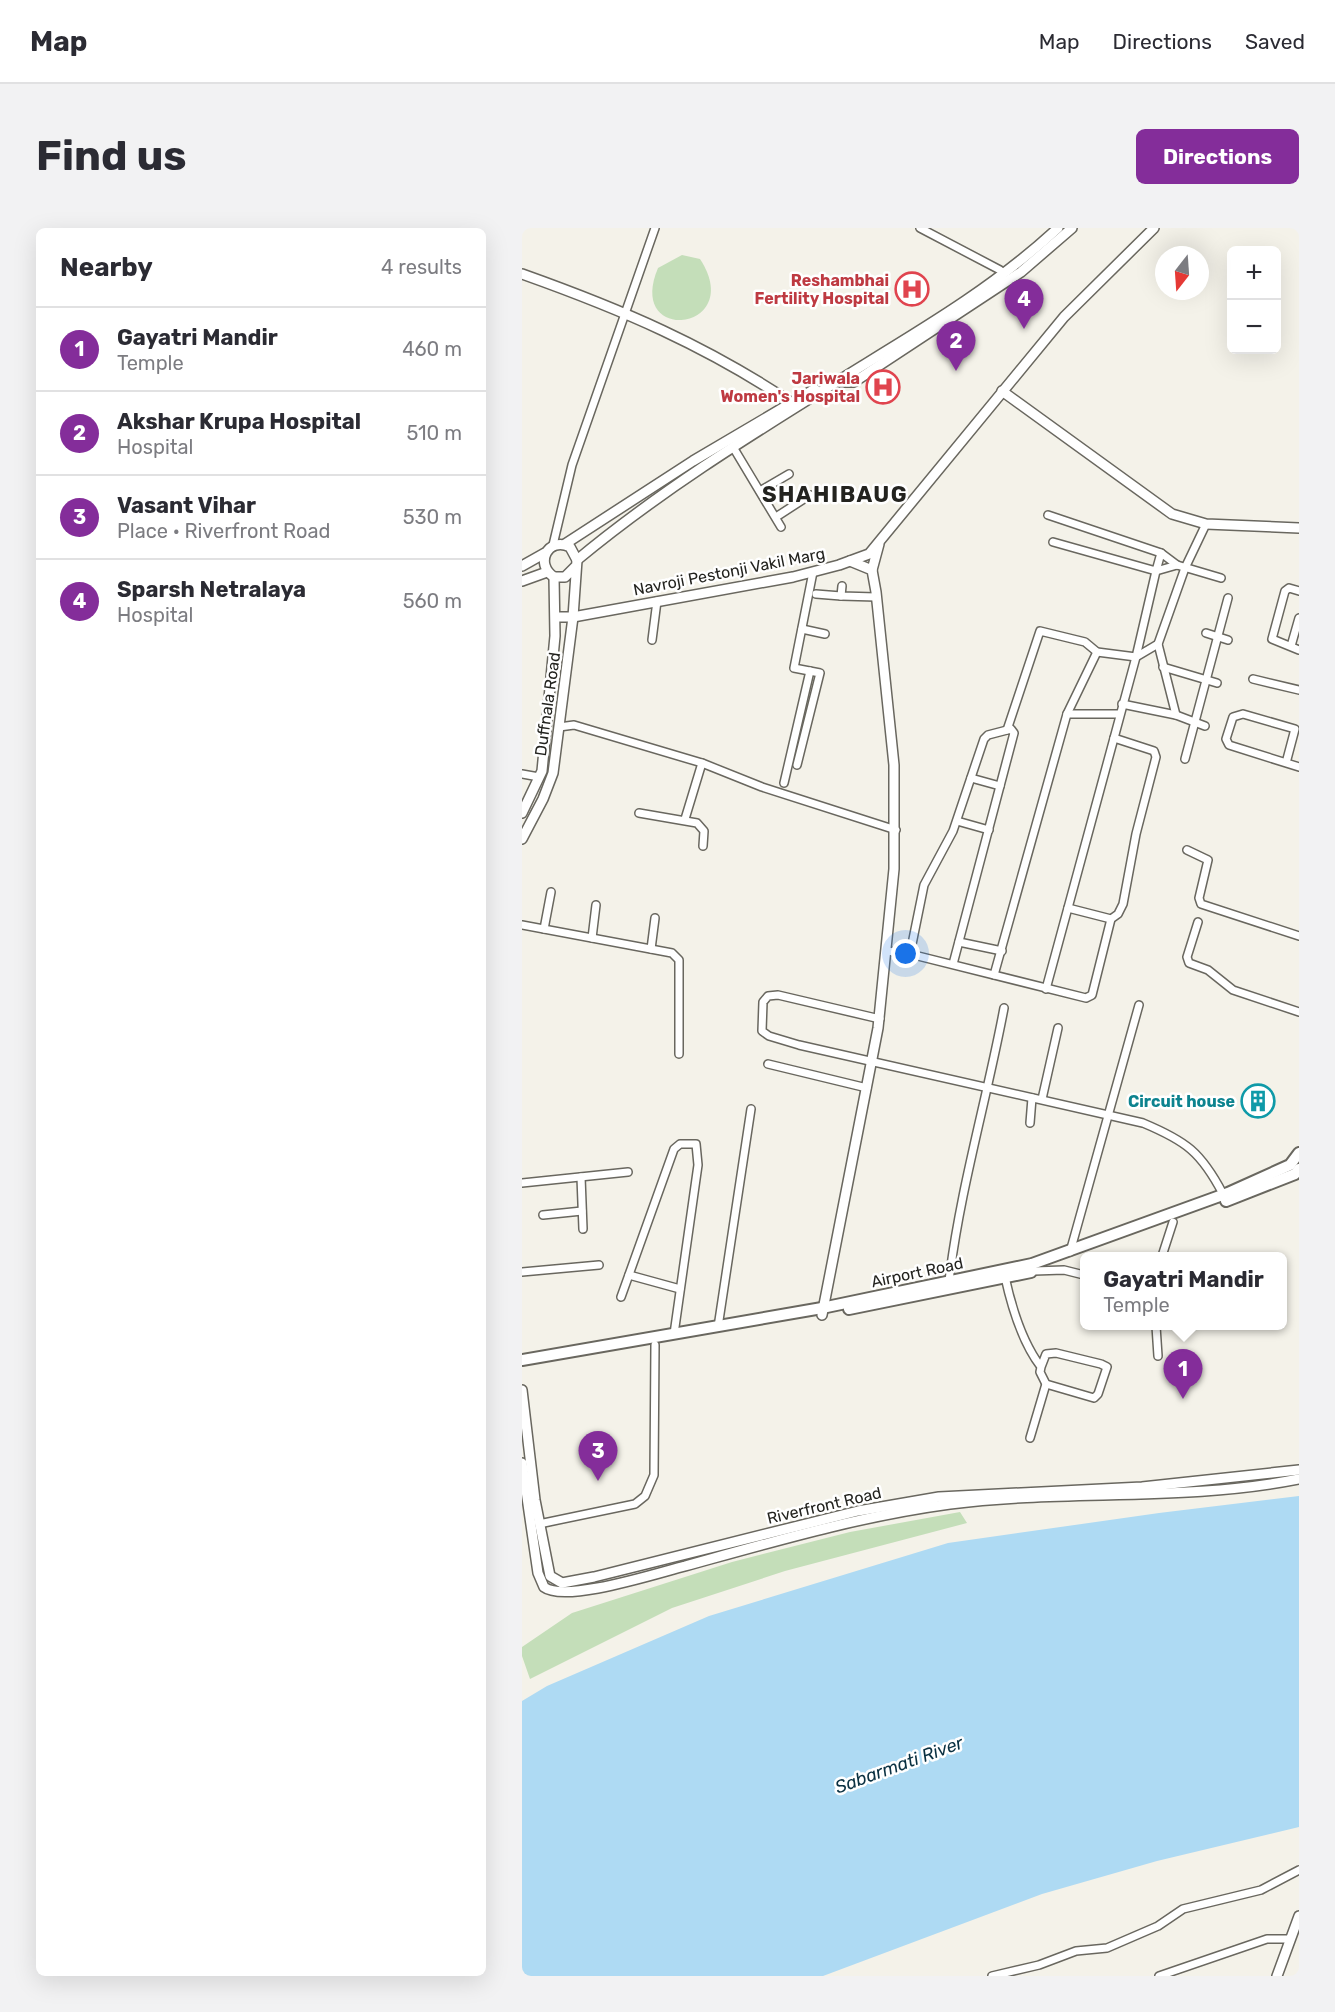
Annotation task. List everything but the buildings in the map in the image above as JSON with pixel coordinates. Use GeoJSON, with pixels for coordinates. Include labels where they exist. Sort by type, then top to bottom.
{"type":"FeatureCollection","features":[{"type":"Feature","properties":{"kind":"main road"},"geometry":{"type":"LineString","coordinates":[[522,581],[551,574],[565,577],[577,563],[698,468],[951,304],[1000,270],[1050,228]]}},
{"type":"Feature","properties":{"kind":"main road"},"geometry":{"type":"LineString","coordinates":[[522,566],[545,553],[553,545],[565,544],[693,461],[837,382],[1004,275],[1059,228]]}},
{"type":"Feature","properties":{"kind":"main road"},"geometry":{"type":"LineString","coordinates":[[837,382],[854,382],[1021,272],[1072,228]]}},
{"type":"Feature","properties":{"kind":"main road","name":"Navroji Pestonji Vakil Marg"},"geometry":{"type":"LineString","coordinates":[[556,617],[573,617],[813,572],[869,554],[1064,317],[1154,228]]}},
{"type":"Feature","properties":{"kind":"main road"},"geometry":{"type":"LineString","coordinates":[[522,274],[626,312],[735,366],[795,405]]}},
{"type":"Feature","properties":{"kind":"main road"},"geometry":{"type":"LineString","coordinates":[[1002,391],[1172,514],[1206,524],[1299,528]]}},
{"type":"Feature","properties":{"kind":"main road"},"geometry":{"type":"LineString","coordinates":[[822,1311],[880,1018],[896,830],[894,765],[872,570],[879,541]]}},
{"type":"Feature","properties":{"kind":"main road"},"geometry":{"type":"LineString","coordinates":[[565,544],[574,550],[577,563]]}},
{"type":"Feature","properties":{"kind":"main road"},"geometry":{"type":"LineString","coordinates":[[522,813],[539,777],[556,617],[551,574],[543,563],[545,553]]}},
{"type":"Feature","properties":{"kind":"main road"},"geometry":{"type":"LineString","coordinates":[[850,561],[872,570]]}},
{"type":"Feature","properties":{"kind":"main road","name":"Duffnala Road"},"geometry":{"type":"LineString","coordinates":[[522,839],[543,799],[553,773],[573,617],[577,563]]}},
{"type":"Feature","properties":{"kind":"main road","name":"Airport Road"},"geometry":{"type":"LineString","coordinates":[[522,1360],[822,1311],[1032,1264],[1070,1252],[1223,1194],[1290,1165],[1299,1153]]}},
{"type":"Feature","properties":{"kind":"main road","name":"Airport Road"},"geometry":{"type":"LineString","coordinates":[[1088,1252],[1173,1222],[1295,1174],[1299,1169]]}},
{"type":"Feature","properties":{"kind":"main road","name":"Airport Road"},"geometry":{"type":"LineString","coordinates":[[522,1367],[655,1345],[1005,1277],[1034,1271],[1080,1255]]}},
{"type":"Feature","properties":{"kind":"main road","name":"Riverfront Road"},"geometry":{"type":"LineString","coordinates":[[522,1390],[539,1524],[550,1576],[554,1581],[571,1583],[858,1511],[939,1497],[1142,1487],[1299,1470]]}},
{"type":"Feature","properties":{"kind":"main road","name":"Riverfront Road"},"geometry":{"type":"LineString","coordinates":[[522,1463],[538,1573],[544,1587],[561,1594],[649,1575],[850,1521],[951,1504],[1037,1497],[1143,1496],[1299,1479]]}},
{"type":"Feature","properties":{"kind":"main road"},"geometry":{"type":"LineString","coordinates":[[1277,1976],[1299,1916]]}},
{"type":"Feature","properties":{"kind":"street"},"geometry":{"type":"LineString","coordinates":[[553,545],[572,465],[655,228]]}},
{"type":"Feature","properties":{"kind":"street"},"geometry":{"type":"LineString","coordinates":[[920,228],[1000,270]]}},
{"type":"Feature","properties":{"kind":"street"},"geometry":{"type":"LineString","coordinates":[[733,447],[782,527]]}},
{"type":"Feature","properties":{"kind":"street"},"geometry":{"type":"LineString","coordinates":[[760,491],[789,474]]}},
{"type":"Feature","properties":{"kind":"street"},"geometry":{"type":"LineString","coordinates":[[776,517],[810,495]]}},
{"type":"Feature","properties":{"kind":"street"},"geometry":{"type":"LineString","coordinates":[[1048,515],[1161,554],[1185,568],[1221,578]]}},
{"type":"Feature","properties":{"kind":"street"},"geometry":{"type":"LineString","coordinates":[[1176,715],[1158,644],[1185,568],[1206,524]]}},
{"type":"Feature","properties":{"kind":"street"},"geometry":{"type":"LineString","coordinates":[[1053,542],[1156,570],[1177,565]]}},
{"type":"Feature","properties":{"kind":"street"},"geometry":{"type":"LineString","coordinates":[[1046,989],[1136,657],[1161,554]]}},
{"type":"Feature","properties":{"kind":"street"},"geometry":{"type":"LineString","coordinates":[[797,765],[820,673],[794,668],[813,572]]}},
{"type":"Feature","properties":{"kind":"street"},"geometry":{"type":"LineString","coordinates":[[841,596],[842,586]]}},
{"type":"Feature","properties":{"kind":"street"},"geometry":{"type":"LineString","coordinates":[[1299,591],[1289,588],[1286,591],[1272,636],[1273,642],[1299,650]]}},
{"type":"Feature","properties":{"kind":"street"},"geometry":{"type":"LineString","coordinates":[[816,594],[876,597]]}},
{"type":"Feature","properties":{"kind":"street"},"geometry":{"type":"LineString","coordinates":[[1185,759],[1228,598]]}},
{"type":"Feature","properties":{"kind":"street"},"geometry":{"type":"LineString","coordinates":[[652,640],[657,602]]}},
{"type":"Feature","properties":{"kind":"street"},"geometry":{"type":"LineString","coordinates":[[1291,646],[1299,618]]}},
{"type":"Feature","properties":{"kind":"street"},"geometry":{"type":"LineString","coordinates":[[802,629],[825,634]]}},
{"type":"Feature","properties":{"kind":"street"},"geometry":{"type":"LineString","coordinates":[[1007,730],[1040,632],[1085,642],[1096,652],[1136,657],[1158,644]]}},
{"type":"Feature","properties":{"kind":"street"},"geometry":{"type":"LineString","coordinates":[[1206,633],[1228,640]]}},
{"type":"Feature","properties":{"kind":"street"},"geometry":{"type":"LineString","coordinates":[[994,975],[1067,714],[1096,652]]}},
{"type":"Feature","properties":{"kind":"street"},"geometry":{"type":"LineString","coordinates":[[1163,667],[1216,683]]}},
{"type":"Feature","properties":{"kind":"street"},"geometry":{"type":"LineString","coordinates":[[784,783],[810,671]]}},
{"type":"Feature","properties":{"kind":"street"},"geometry":{"type":"LineString","coordinates":[[1253,679],[1299,690]]}},
{"type":"Feature","properties":{"kind":"street"},"geometry":{"type":"LineString","coordinates":[[1122,704],[1176,715],[1205,726]]}},
{"type":"Feature","properties":{"kind":"street"},"geometry":{"type":"LineString","coordinates":[[1067,714],[1119,714]]}},
{"type":"Feature","properties":{"kind":"street"},"geometry":{"type":"LineString","coordinates":[[1286,763],[1295,729],[1243,714],[1233,717],[1226,742],[1286,763],[1299,766]]}},
{"type":"Feature","properties":{"kind":"street"},"geometry":{"type":"LineString","coordinates":[[559,726],[574,726],[702,763],[762,787],[896,830]]}},
{"type":"Feature","properties":{"kind":"street"},"geometry":{"type":"LineString","coordinates":[[910,954],[924,885],[957,821],[986,737],[1013,730],[953,964]]}},
{"type":"Feature","properties":{"kind":"street"},"geometry":{"type":"LineString","coordinates":[[886,951],[953,964],[1086,998],[1092,995],[1112,919],[1123,904],[1136,834],[1156,753],[1114,738]]}},
{"type":"Feature","properties":{"kind":"street"},"geometry":{"type":"LineString","coordinates":[[685,819],[702,763]]}},
{"type":"Feature","properties":{"kind":"street"},"geometry":{"type":"LineString","coordinates":[[522,774],[539,777]]}},
{"type":"Feature","properties":{"kind":"street"},"geometry":{"type":"LineString","coordinates":[[971,778],[1000,786]]}},
{"type":"Feature","properties":{"kind":"street"},"geometry":{"type":"LineString","coordinates":[[639,813],[685,819],[702,827],[705,839],[703,846]]}},
{"type":"Feature","properties":{"kind":"street"},"geometry":{"type":"LineString","coordinates":[[957,821],[988,831]]}},
{"type":"Feature","properties":{"kind":"street"},"geometry":{"type":"LineString","coordinates":[[1187,850],[1208,860],[1199,898],[1201,904],[1299,936]]}},
{"type":"Feature","properties":{"kind":"street"},"geometry":{"type":"LineString","coordinates":[[544,929],[551,892]]}},
{"type":"Feature","properties":{"kind":"street"},"geometry":{"type":"LineString","coordinates":[[592,938],[596,905]]}},
{"type":"Feature","properties":{"kind":"street"},"geometry":{"type":"LineString","coordinates":[[1068,908],[1112,919]]}},
{"type":"Feature","properties":{"kind":"street"},"geometry":{"type":"LineString","coordinates":[[651,949],[655,918]]}},
{"type":"Feature","properties":{"kind":"street"},"geometry":{"type":"LineString","coordinates":[[1198,922],[1187,957],[1189,963],[1208,970],[1233,990],[1299,1012]]}},
{"type":"Feature","properties":{"kind":"street"},"geometry":{"type":"LineString","coordinates":[[522,925],[672,953],[679,960],[679,1054]]}},
{"type":"Feature","properties":{"kind":"street"},"geometry":{"type":"LineString","coordinates":[[959,942],[1002,951]]}},
{"type":"Feature","properties":{"kind":"street"},"geometry":{"type":"LineString","coordinates":[[880,1018],[778,994],[768,996],[763,1002],[762,1031],[769,1036],[872,1061],[1143,1123],[1178,1138],[1196,1153],[1223,1194]]}},
{"type":"Feature","properties":{"kind":"street"},"geometry":{"type":"LineString","coordinates":[[1070,1252],[1139,1005]]}},
{"type":"Feature","properties":{"kind":"street"},"geometry":{"type":"LineString","coordinates":[[950,1281],[953,1244],[989,1089],[1004,1008]]}},
{"type":"Feature","properties":{"kind":"street"},"geometry":{"type":"LineString","coordinates":[[1041,1100],[1058,1028]]}},
{"type":"Feature","properties":{"kind":"street"},"geometry":{"type":"LineString","coordinates":[[768,1064],[867,1088]]}},
{"type":"Feature","properties":{"kind":"street"},"geometry":{"type":"LineString","coordinates":[[1030,1123],[1032,1098]]}},
{"type":"Feature","properties":{"kind":"street"},"geometry":{"type":"LineString","coordinates":[[718,1327],[752,1109]]}},
{"type":"Feature","properties":{"kind":"street"},"geometry":{"type":"LineString","coordinates":[[621,1297],[674,1149],[689,1142],[696,1144],[698,1165],[674,1334]]}},
{"type":"Feature","properties":{"kind":"street"},"geometry":{"type":"LineString","coordinates":[[522,1183],[628,1172]]}},
{"type":"Feature","properties":{"kind":"street"},"geometry":{"type":"LineString","coordinates":[[581,1177],[583,1230]]}},
{"type":"Feature","properties":{"kind":"street"},"geometry":{"type":"LineString","coordinates":[[543,1215],[582,1211]]}},
{"type":"Feature","properties":{"kind":"street"},"geometry":{"type":"LineString","coordinates":[[1164,1252],[1173,1222]]}},
{"type":"Feature","properties":{"kind":"street"},"geometry":{"type":"LineString","coordinates":[[522,1272],[599,1265]]}},
{"type":"Feature","properties":{"kind":"street"},"geometry":{"type":"LineString","coordinates":[[1034,1271],[1064,1270],[1080,1274]]}},
{"type":"Feature","properties":{"kind":"street"},"geometry":{"type":"LineString","coordinates":[[629,1275],[680,1289]]}},
{"type":"Feature","properties":{"kind":"street"},"geometry":{"type":"LineString","coordinates":[[1005,1277],[1010,1302],[1030,1353],[1041,1367]]}},
{"type":"Feature","properties":{"kind":"street"},"geometry":{"type":"LineString","coordinates":[[1156,1330],[1158,1356]]}},
{"type":"Feature","properties":{"kind":"street"},"geometry":{"type":"LineString","coordinates":[[539,1524],[635,1504],[645,1496],[654,1475],[655,1345]]}},
{"type":"Feature","properties":{"kind":"street"},"geometry":{"type":"LineString","coordinates":[[1030,1438],[1046,1384],[1040,1372],[1046,1354],[1051,1353],[1107,1367],[1101,1387],[1094,1398],[1046,1384]]}},
{"type":"Feature","properties":{"kind":"street"},"geometry":{"type":"LineString","coordinates":[[992,1976],[1039,1965],[1076,1951],[1107,1948],[1158,1926],[1183,1909],[1261,1890],[1299,1870]]}},
{"type":"Feature","properties":{"kind":"street"},"geometry":{"type":"LineString","coordinates":[[1160,1976],[1267,1939],[1290,1939]]}},
{"type":"Feature","properties":{"kind":"green space"},"geometry":{"type":"Polygon","coordinates":[[[682,255],[700,259],[710,283],[709,302],[699,314],[684,320],[669,318],[657,310],[652,293],[658,268],[682,255]]]}},
{"type":"Feature","properties":{"kind":"green space"},"geometry":{"type":"Polygon","coordinates":[[[960,1512],[967,1523],[785,1571],[672,1608],[530,1679],[522,1656],[522,1647],[572,1613],[732,1562],[850,1532],[960,1512]]]}},
{"type":"Feature","properties":{"kind":"water","name":"Sabarmati River"},"geometry":{"type":"Polygon","coordinates":[[[1299,1496],[1299,1827],[1157,1861],[1042,1894],[823,1976],[522,1976],[522,1701],[547,1686],[709,1616],[948,1543],[1299,1496]]]}},
{"type":"Feature","properties":{"kind":"place","name":"Reshambhai Fertility Hospital"},"geometry":{"type":"Point","coordinates":[912,289]}},
{"type":"Feature","properties":{"kind":"place","name":"Sparsh Netralaya"},"geometry":{"type":"Point","coordinates":[1024,329]}},
{"type":"Feature","properties":{"kind":"place","name":"Akshar Krupa Hospital"},"geometry":{"type":"Point","coordinates":[956,371]}},
{"type":"Feature","properties":{"kind":"place","name":"Jariwala Women's Hospital"},"geometry":{"type":"Point","coordinates":[883,387]}},
{"type":"Feature","properties":{"kind":"place","name":"Circuit house"},"geometry":{"type":"Point","coordinates":[1258,1101]}},
{"type":"Feature","properties":{"kind":"place","name":"Gayatri Mandir"},"geometry":{"type":"Point","coordinates":[1183,1399]}},
{"type":"Feature","properties":{"kind":"place","name":"Vasant Vihar"},"geometry":{"type":"Point","coordinates":[598,1481]}},
{"type":"Feature","properties":{"kind":"district","name":"SHAHIBAUG"},"geometry":{"type":"Point","coordinates":[835,494]}}]}
